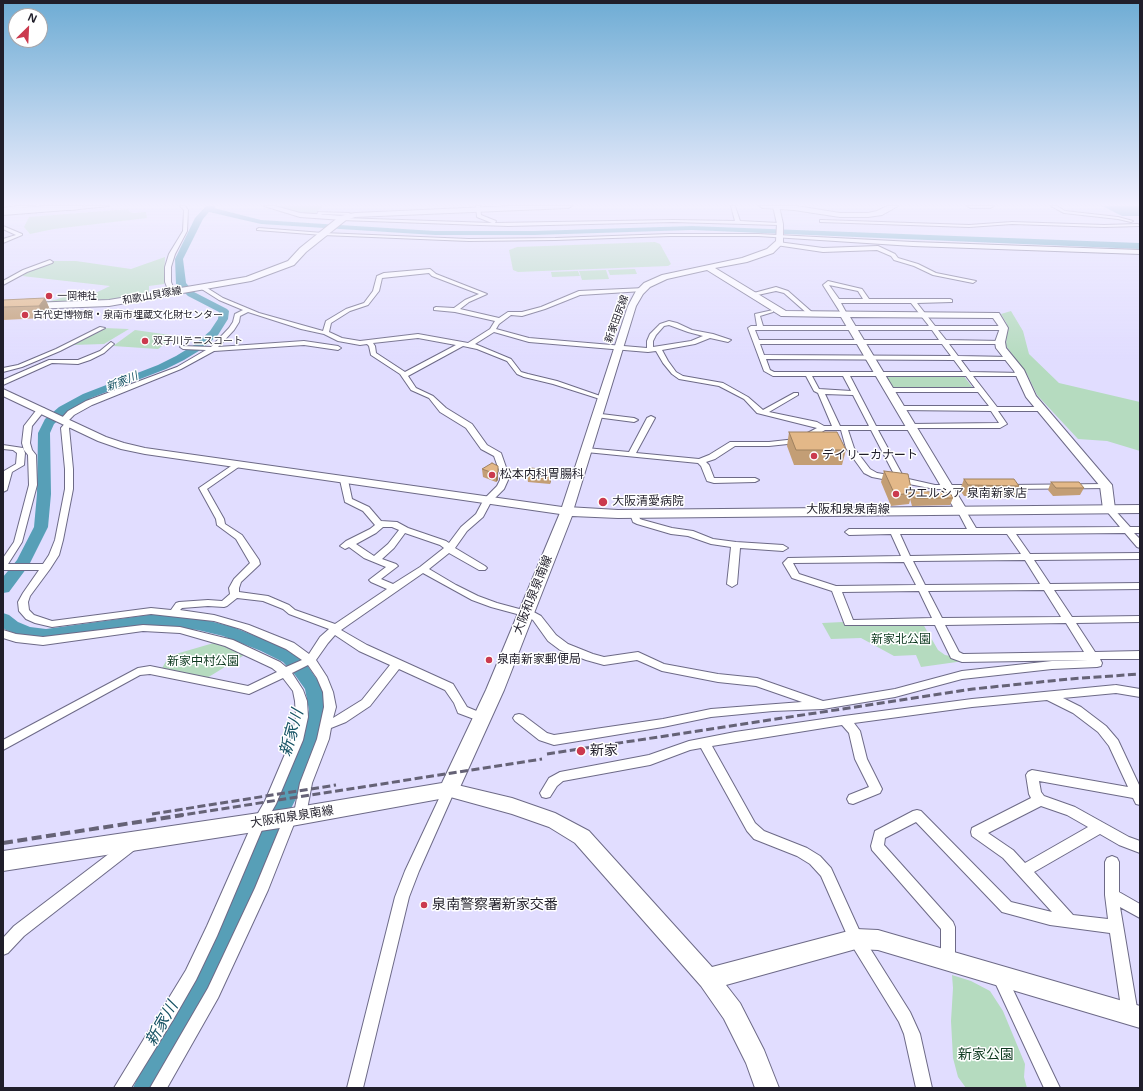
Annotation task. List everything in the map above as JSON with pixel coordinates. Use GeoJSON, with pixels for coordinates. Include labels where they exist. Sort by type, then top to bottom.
{"type":"FeatureCollection","features":[{"type":"Feature","properties":{"kind":"main road","name":"和歌山貝塚線"},"geometry":{"type":"LineString","coordinates":[[3,308],[109,303],[200,288],[248,279],[291,263],[297,257]]}},
{"type":"Feature","properties":{"kind":"main road","name":"大阪和泉泉南線"},"geometry":{"type":"LineString","coordinates":[[3,862],[262,822],[449,790],[482,718],[567,511],[634,514],[1140,509]]}},
{"type":"Feature","properties":{"kind":"street"},"geometry":{"type":"LineString","coordinates":[[171,257],[168,267],[168,282],[174,292]]}},
{"type":"Feature","properties":{"kind":"street","name":"新家田尻線"},"geometry":{"type":"LineString","coordinates":[[567,511],[596,415],[632,306],[643,289],[652,282],[665,277],[758,257]]}},
{"type":"Feature","properties":{"kind":"street"},"geometry":{"type":"LineString","coordinates":[[894,257],[896,259],[916,265],[929,272],[973,281]]}},
{"type":"Feature","properties":{"kind":"street"},"geometry":{"type":"LineString","coordinates":[[3,283],[24,271],[50,262]]}},
{"type":"Feature","properties":{"kind":"street"},"geometry":{"type":"LineString","coordinates":[[709,268],[754,294],[771,310],[784,314],[923,314],[994,315],[998,317],[1004,328],[1000,342],[1001,348],[1021,374],[1027,391],[1106,486],[1109,509],[1140,545]]}},
{"type":"Feature","properties":{"kind":"street"},"geometry":{"type":"LineString","coordinates":[[326,333],[328,322],[348,310],[366,304],[376,291],[379,277],[384,275],[430,271],[434,275],[484,294],[467,301],[455,310]]}},
{"type":"Feature","properties":{"kind":"street"},"geometry":{"type":"LineString","coordinates":[[771,282],[780,288],[779,290]]}},
{"type":"Feature","properties":{"kind":"street"},"geometry":{"type":"LineString","coordinates":[[867,301],[860,290],[828,283],[826,285],[837,301],[973,531]]}},
{"type":"Feature","properties":{"kind":"street"},"geometry":{"type":"LineString","coordinates":[[200,288],[221,299],[248,310],[282,322],[326,333],[340,340],[360,343],[418,336],[479,347],[509,360],[519,373],[526,376],[555,382],[602,398]]}},
{"type":"Feature","properties":{"kind":"street"},"geometry":{"type":"LineString","coordinates":[[470,345],[492,330],[494,325],[510,313],[518,314],[543,308],[579,293],[643,289]]}},
{"type":"Feature","properties":{"kind":"street"},"geometry":{"type":"LineString","coordinates":[[754,294],[779,290],[786,292],[811,314]]}},
{"type":"Feature","properties":{"kind":"street"},"geometry":{"type":"LineString","coordinates":[[837,301],[950,301]]}},
{"type":"Feature","properties":{"kind":"street"},"geometry":{"type":"LineString","coordinates":[[658,349],[665,362],[674,373],[681,378],[721,384],[746,398],[764,412],[809,422],[823,428],[1000,426],[1003,424],[994,408],[913,301]]}},
{"type":"Feature","properties":{"kind":"street"},"geometry":{"type":"LineString","coordinates":[[436,309],[455,310],[501,320]]}},
{"type":"Feature","properties":{"kind":"street"},"geometry":{"type":"LineString","coordinates":[[158,1088],[214,993],[262,890],[306,783],[327,725],[330,708],[328,692],[322,677],[308,661],[290,646],[245,627],[214,618],[151,611],[98,617],[69,623],[52,624],[30,617],[24,611],[23,602],[26,595],[47,567],[59,540],[69,489],[69,470],[65,428],[71,413],[89,403],[183,366],[211,350],[232,329],[236,322],[237,315],[248,310]]}},
{"type":"Feature","properties":{"kind":"street"},"geometry":{"type":"LineString","coordinates":[[771,310],[774,328]]}},
{"type":"Feature","properties":{"kind":"street"},"geometry":{"type":"LineString","coordinates":[[761,328],[757,315],[771,310]]}},
{"type":"Feature","properties":{"kind":"street"},"geometry":{"type":"LineString","coordinates":[[650,350],[650,341],[653,334],[657,329],[666,323],[675,324],[690,331],[728,340]]}},
{"type":"Feature","properties":{"kind":"street"},"geometry":{"type":"LineString","coordinates":[[3,370],[20,366],[58,350],[102,328]]}},
{"type":"Feature","properties":{"kind":"street"},"geometry":{"type":"LineString","coordinates":[[1004,328],[752,328],[767,371],[774,374],[1021,374]]}},
{"type":"Feature","properties":{"kind":"street"},"geometry":{"type":"LineString","coordinates":[[492,330],[529,340],[619,349],[650,350],[693,342],[711,335]]}},
{"type":"Feature","properties":{"kind":"street"},"geometry":{"type":"LineString","coordinates":[[183,347],[211,350],[304,342],[338,348]]}},
{"type":"Feature","properties":{"kind":"street"},"geometry":{"type":"LineString","coordinates":[[3,745],[138,672],[150,670],[249,690],[308,661],[324,640],[336,629],[423,569],[450,548],[464,529],[480,515],[487,501],[501,487],[504,480],[504,474],[498,455],[490,452],[484,447],[469,426],[442,410],[431,397],[413,389],[404,375],[373,354],[372,346],[368,342]]}},
{"type":"Feature","properties":{"kind":"street"},"geometry":{"type":"LineString","coordinates":[[756,342],[1000,342]]}},
{"type":"Feature","properties":{"kind":"street"},"geometry":{"type":"LineString","coordinates":[[4,391],[51,361],[78,362],[88,360],[102,352],[111,344]]}},
{"type":"Feature","properties":{"kind":"street"},"geometry":{"type":"LineString","coordinates":[[404,375],[462,344]]}},
{"type":"Feature","properties":{"kind":"street"},"geometry":{"type":"LineString","coordinates":[[762,357],[1009,358]]}},
{"type":"Feature","properties":{"kind":"street"},"geometry":{"type":"LineString","coordinates":[[808,374],[816,390],[821,392],[855,393]]}},
{"type":"Feature","properties":{"kind":"street"},"geometry":{"type":"LineString","coordinates":[[845,374],[901,481]]}},
{"type":"Feature","properties":{"kind":"street"},"geometry":{"type":"LineString","coordinates":[[890,390],[980,390]]}},
{"type":"Feature","properties":{"kind":"street"},"geometry":{"type":"LineString","coordinates":[[4,391],[102,439],[145,452],[567,511]]}},
{"type":"Feature","properties":{"kind":"street"},"geometry":{"type":"LineString","coordinates":[[821,392],[850,448],[867,471],[875,475],[935,487],[984,487]]}},
{"type":"Feature","properties":{"kind":"street"},"geometry":{"type":"LineString","coordinates":[[764,412],[796,394]]}},
{"type":"Feature","properties":{"kind":"street"},"geometry":{"type":"LineString","coordinates":[[900,408],[1041,409]]}},
{"type":"Feature","properties":{"kind":"street"},"geometry":{"type":"LineString","coordinates":[[3,566],[18,542],[33,485],[32,455],[28,450],[26,443],[28,426],[41,410]]}},
{"type":"Feature","properties":{"kind":"street"},"geometry":{"type":"LineString","coordinates":[[596,415],[634,420]]}},
{"type":"Feature","properties":{"kind":"street"},"geometry":{"type":"LineString","coordinates":[[631,455],[651,418]]}},
{"type":"Feature","properties":{"kind":"street"},"geometry":{"type":"LineString","coordinates":[[586,450],[700,461],[712,457],[733,444],[769,444],[798,441],[823,428]]}},
{"type":"Feature","properties":{"kind":"street"},"geometry":{"type":"LineString","coordinates":[[3,448],[14,448],[20,450],[21,453],[20,465],[8,471],[3,490]]}},
{"type":"Feature","properties":{"kind":"street"},"geometry":{"type":"LineString","coordinates":[[700,461],[705,465],[710,479],[714,481],[755,480]]}},
{"type":"Feature","properties":{"kind":"street"},"geometry":{"type":"LineString","coordinates":[[235,595],[234,588],[237,581],[255,564],[254,560],[239,537],[221,526],[220,519],[203,488],[237,464]]}},
{"type":"Feature","properties":{"kind":"street"},"geometry":{"type":"LineString","coordinates":[[344,480],[348,500],[366,509],[380,524]]}},
{"type":"Feature","properties":{"kind":"street"},"geometry":{"type":"LineString","coordinates":[[1000,487],[1106,486]]}},
{"type":"Feature","properties":{"kind":"street"},"geometry":{"type":"LineString","coordinates":[[634,514],[636,520],[640,522],[671,531],[690,533],[711,541],[736,545],[783,548]]}},
{"type":"Feature","properties":{"kind":"street"},"geometry":{"type":"LineString","coordinates":[[394,588],[374,580],[393,566],[367,556],[346,545],[373,531],[380,524],[394,524],[404,530],[443,543],[482,568]]}},
{"type":"Feature","properties":{"kind":"street"},"geometry":{"type":"LineString","coordinates":[[376,559],[391,546],[404,530]]}},
{"type":"Feature","properties":{"kind":"street"},"geometry":{"type":"LineString","coordinates":[[849,532],[1140,530]]}},
{"type":"Feature","properties":{"kind":"street"},"geometry":{"type":"LineString","coordinates":[[519,718],[542,737],[554,740],[663,723],[711,713],[773,707],[823,705],[894,693],[962,675],[1052,665],[1097,663],[1010,531]]}},
{"type":"Feature","properties":{"kind":"street"},"geometry":{"type":"LineString","coordinates":[[894,532],[955,655],[962,658],[1140,656]]}},
{"type":"Feature","properties":{"kind":"street"},"geometry":{"type":"LineString","coordinates":[[732,584],[736,545]]}},
{"type":"Feature","properties":{"kind":"street"},"geometry":{"type":"LineString","coordinates":[[1140,556],[791,560],[788,563],[795,576],[836,589],[1140,586]]}},
{"type":"Feature","properties":{"kind":"street"},"geometry":{"type":"LineString","coordinates":[[3,566],[47,567]]}},
{"type":"Feature","properties":{"kind":"street"},"geometry":{"type":"LineString","coordinates":[[423,569],[453,588],[475,598],[494,605],[526,613],[537,618],[552,638],[564,647],[590,657],[604,661],[638,656],[662,667],[718,678],[757,682],[823,705]]}},
{"type":"Feature","properties":{"kind":"street"},"geometry":{"type":"LineString","coordinates":[[836,589],[849,623],[1140,619]]}},
{"type":"Feature","properties":{"kind":"street"},"geometry":{"type":"LineString","coordinates":[[176,609],[179,605],[208,603],[224,604],[235,595],[265,598],[286,607],[292,612],[336,629],[363,648],[449,686],[460,702],[462,710],[482,718]]}},
{"type":"Feature","properties":{"kind":"street"},"geometry":{"type":"LineString","coordinates":[[3,634],[16,638],[43,641],[96,635],[103,632],[130,628],[180,630],[229,643],[267,659],[286,672],[298,690],[302,717],[294,747],[270,804],[191,975],[168,1015],[122,1088]]}},
{"type":"Feature","properties":{"kind":"street"},"geometry":{"type":"LineString","coordinates":[[327,725],[342,719],[366,703],[397,664]]}},
{"type":"Feature","properties":{"kind":"street"},"geometry":{"type":"LineString","coordinates":[[546,793],[553,782],[560,777],[650,760],[690,746],[704,743],[844,720],[972,703],[1116,689],[1140,693]]}},
{"type":"Feature","properties":{"kind":"street"},"geometry":{"type":"LineString","coordinates":[[1047,695],[1077,710],[1102,729],[1114,743],[1139,797]]}},
{"type":"Feature","properties":{"kind":"street"},"geometry":{"type":"LineString","coordinates":[[844,720],[854,731],[861,759],[876,789],[853,799]]}},
{"type":"Feature","properties":{"kind":"street"},"geometry":{"type":"LineString","coordinates":[[704,743],[751,827],[759,835],[802,852],[815,860],[826,872],[856,940],[905,1017],[912,1034],[924,1088]]}},
{"type":"Feature","properties":{"kind":"street"},"geometry":{"type":"LineString","coordinates":[[1139,797],[1032,775],[1035,794],[1040,800],[1071,811],[1124,841],[1140,847]]}},
{"type":"Feature","properties":{"kind":"street"},"geometry":{"type":"LineString","coordinates":[[356,1088],[402,897],[412,871],[449,790],[512,806],[555,821],[582,837],[708,979],[732,1011],[756,1058],[767,1088]]}},
{"type":"Feature","properties":{"kind":"street"},"geometry":{"type":"LineString","coordinates":[[1040,800],[977,832],[1008,854],[1070,921]]}},
{"type":"Feature","properties":{"kind":"street"},"geometry":{"type":"LineString","coordinates":[[948,961],[948,927],[876,846],[880,835],[917,815],[1007,907],[1050,918],[1116,927]]}},
{"type":"Feature","properties":{"kind":"street"},"geometry":{"type":"LineString","coordinates":[[1024,871],[1100,827]]}},
{"type":"Feature","properties":{"kind":"street"},"geometry":{"type":"LineString","coordinates":[[3,948],[19,931],[116,858],[136,841]]}},
{"type":"Feature","properties":{"kind":"street"},"geometry":{"type":"LineString","coordinates":[[708,979],[856,940],[878,940],[1136,1018],[1116,927],[1112,896],[1112,862]]}},
{"type":"Feature","properties":{"kind":"street"},"geometry":{"type":"LineString","coordinates":[[1112,896],[1140,911]]}},
{"type":"Feature","properties":{"kind":"street"},"geometry":{"type":"LineString","coordinates":[[1000,976],[1052,1088]]}},
{"type":"Feature","properties":{"kind":"green space"},"geometry":{"type":"Polygon","coordinates":[[[165,257],[164,284],[149,286],[149,293],[115,301],[3,305],[3,303],[51,301],[67,296],[89,296],[110,286],[22,276],[32,269],[53,261],[76,261],[131,269],[165,257]]]}},
{"type":"Feature","properties":{"kind":"green space"},"geometry":{"type":"Polygon","coordinates":[[[510,257],[667,257],[671,264],[668,266],[518,272],[513,270],[510,257]]]}},
{"type":"Feature","properties":{"kind":"green space"},"geometry":{"type":"Polygon","coordinates":[[[635,269],[637,274],[610,275],[608,270],[635,269]]]}},
{"type":"Feature","properties":{"kind":"green space"},"geometry":{"type":"Polygon","coordinates":[[[606,270],[609,279],[582,280],[579,271],[606,270]]]}},
{"type":"Feature","properties":{"kind":"green space"},"geometry":{"type":"Polygon","coordinates":[[[578,271],[580,276],[552,277],[551,272],[578,271]]]}},
{"type":"Feature","properties":{"kind":"green space"},"geometry":{"type":"Polygon","coordinates":[[[1011,311],[1023,331],[1029,354],[1059,383],[1140,402],[1140,451],[1107,441],[1078,439],[1037,395],[1027,374],[1006,346],[1007,324],[1001,314],[1011,311]]]}},
{"type":"Feature","properties":{"kind":"green space"},"geometry":{"type":"Polygon","coordinates":[[[104,328],[129,329],[104,344],[72,345],[104,328]]]}},
{"type":"Feature","properties":{"kind":"green space","name":"双子川テニスコート"},"geometry":{"type":"Polygon","coordinates":[[[135,330],[177,336],[158,349],[113,346],[135,330]]]}},
{"type":"Feature","properties":{"kind":"green space"},"geometry":{"type":"Polygon","coordinates":[[[883,374],[963,375],[973,388],[892,389],[883,374]]]}},
{"type":"Feature","properties":{"kind":"green space","name":"新家北公園"},"geometry":{"type":"Polygon","coordinates":[[[843,622],[844,625],[923,624],[938,650],[945,655],[971,660],[921,667],[916,655],[894,656],[861,638],[831,639],[822,623],[843,622]]]}},
{"type":"Feature","properties":{"kind":"green space","name":"新家中村公園"},"geometry":{"type":"Polygon","coordinates":[[[217,642],[246,654],[207,678],[161,670],[169,656],[217,642]]]}},
{"type":"Feature","properties":{"kind":"green space","name":"新家公園"},"geometry":{"type":"Polygon","coordinates":[[[952,975],[971,981],[990,991],[1003,1011],[1025,1064],[1024,1077],[1027,1088],[966,1088],[958,1077],[953,1058],[951,1021],[953,988],[952,975]]]}},
{"type":"Feature","properties":{"kind":"building"},"geometry":{"type":"Polygon","coordinates":[[[45,298],[39,306],[3,307],[3,300],[45,298]]]}},
{"type":"Feature","properties":{"kind":"building"},"geometry":{"type":"Polygon","coordinates":[[[789,432],[837,432],[846,450],[796,450],[789,432]]]}},
{"type":"Feature","properties":{"kind":"building"},"geometry":{"type":"Polygon","coordinates":[[[492,463],[498,466],[498,472],[496,474],[482,469],[492,463]]]}},
{"type":"Feature","properties":{"kind":"building"},"geometry":{"type":"Polygon","coordinates":[[[530,468],[552,470],[550,476],[527,474],[530,468]]]}},
{"type":"Feature","properties":{"kind":"building"},"geometry":{"type":"Polygon","coordinates":[[[884,471],[908,474],[912,493],[895,495],[884,471]]]}},
{"type":"Feature","properties":{"kind":"building"},"geometry":{"type":"Polygon","coordinates":[[[964,479],[1014,479],[1019,486],[968,485],[964,479]]]}},
{"type":"Feature","properties":{"kind":"building"},"geometry":{"type":"Polygon","coordinates":[[[1051,482],[1079,482],[1084,488],[1056,488],[1051,482]]]}},
{"type":"Feature","properties":{"kind":"building"},"geometry":{"type":"Polygon","coordinates":[[[913,491],[950,493],[953,498],[914,498],[913,491]]]}},
{"type":"Feature","properties":{"kind":"waterway","name":"新家川"},"geometry":{"type":"LineString","coordinates":[[3,588],[24,562],[41,527],[44,494],[44,433],[49,422],[63,410],[87,396],[162,367],[180,358],[198,347],[214,333],[223,319],[224,311],[191,294],[181,284],[180,257]]}},
{"type":"Feature","properties":{"kind":"waterway","name":"新家川"},"geometry":{"type":"LineString","coordinates":[[3,619],[12,626],[28,632],[46,635],[155,620],[198,624],[227,631],[267,647],[289,658],[301,670],[314,688],[318,710],[312,737],[298,775],[264,841],[239,911],[198,997],[146,1088]]}},
{"type":"Feature","properties":{"kind":"railway"},"geometry":{"type":"LineString","coordinates":[[547,754],[973,689],[1069,679],[1140,674]]}},
{"type":"Feature","properties":{"kind":"railway"},"geometry":{"type":"LineString","coordinates":[[176,816],[542,759]]}},
{"type":"Feature","properties":{"kind":"railway"},"geometry":{"type":"LineString","coordinates":[[152,814],[336,785]]}},
{"type":"Feature","properties":{"kind":"railway"},"geometry":{"type":"LineString","coordinates":[[3,843],[183,815]]}},
{"type":"Feature","properties":{"kind":"place","name":"一岡神社"},"geometry":{"type":"Point","coordinates":[49,296]}},
{"type":"Feature","properties":{"kind":"place","name":"古代史博物館・泉南市埋蔵文化財センター"},"geometry":{"type":"Point","coordinates":[25,315]}},
{"type":"Feature","properties":{"kind":"place","name":"双子川テニスコート"},"geometry":{"type":"Point","coordinates":[145,341]}},
{"type":"Feature","properties":{"kind":"place","name":"デイリーカナート"},"geometry":{"type":"Point","coordinates":[814,456]}},
{"type":"Feature","properties":{"kind":"place","name":"松本内科胃腸科"},"geometry":{"type":"Point","coordinates":[492,475]}},
{"type":"Feature","properties":{"kind":"place","name":"ウエルシア 泉南新家店"},"geometry":{"type":"Point","coordinates":[896,494]}},
{"type":"Feature","properties":{"kind":"place","name":"大阪清愛病院"},"geometry":{"type":"Point","coordinates":[603,502]}},
{"type":"Feature","properties":{"kind":"place","name":"泉南新家郵便局"},"geometry":{"type":"Point","coordinates":[489,660]}},
{"type":"Feature","properties":{"kind":"place","name":"新家"},"geometry":{"type":"Point","coordinates":[581,751]}},
{"type":"Feature","properties":{"kind":"place","name":"泉南警察署新家交番"},"geometry":{"type":"Point","coordinates":[424,905]}}]}
